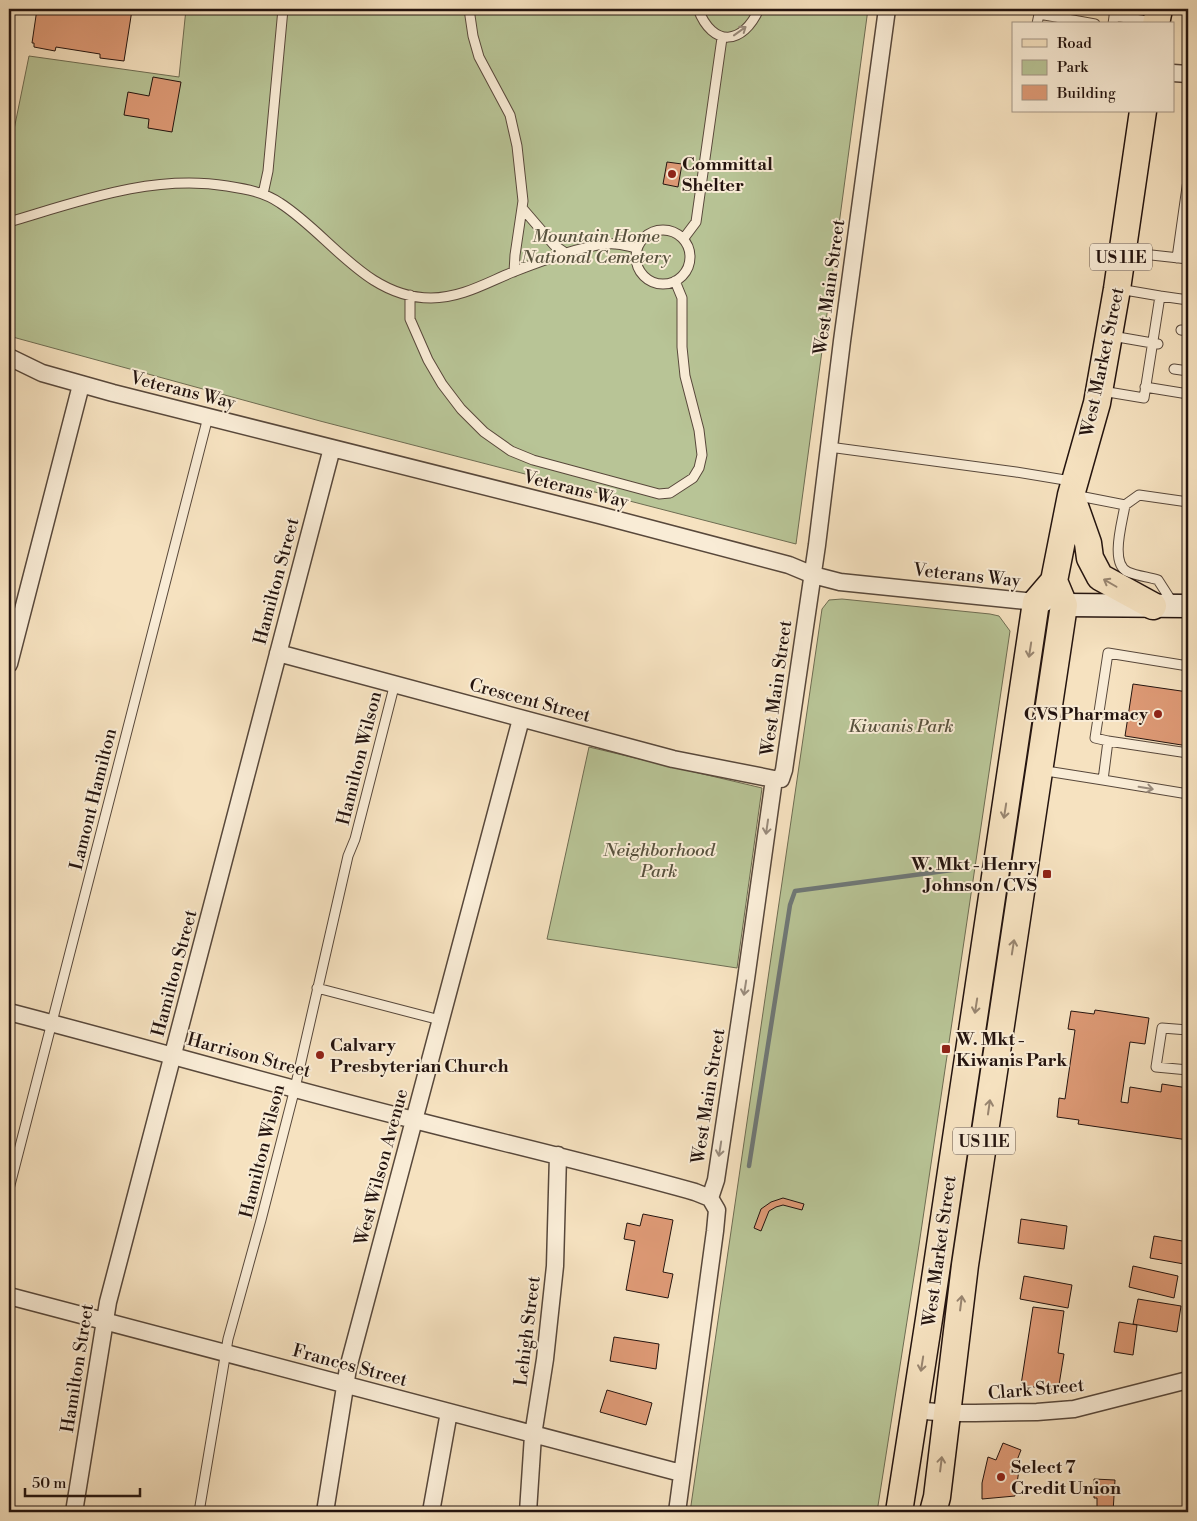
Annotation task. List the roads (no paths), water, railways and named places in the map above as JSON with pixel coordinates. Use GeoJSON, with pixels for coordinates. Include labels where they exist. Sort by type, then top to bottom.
{"type":"FeatureCollection","features":[{"type":"Feature","properties":{"kind":"main road","name":"West Market Street"},"geometry":{"type":"LineString","coordinates":[[898,1512],[915,1410],[1036,602],[1054,581],[1073,488],[1099,391],[1118,289],[1143,112]]}},
{"type":"Feature","properties":{"kind":"main road"},"geometry":{"type":"LineString","coordinates":[[1073,488],[1088,542],[1090,558],[1097,573],[1106,582],[1172,606]]}},
{"type":"Feature","properties":{"kind":"main road"},"geometry":{"type":"LineString","coordinates":[[1054,581],[1064,605],[1172,606]]}},
{"type":"Feature","properties":{"kind":"main road","name":"West Market Street"},"geometry":{"type":"LineString","coordinates":[[933,1512],[937,1497],[965,1265],[1064,605]]}},
{"type":"Feature","properties":{"kind":"street","name":"West Main Street"},"geometry":{"type":"LineString","coordinates":[[710,1198],[716,1180],[774,779],[781,779],[784,770],[813,575],[887,9]]}},
{"type":"Feature","properties":{"kind":"street"},"geometry":{"type":"LineString","coordinates":[[1174,72],[1188,74]]}},
{"type":"Feature","properties":{"kind":"street","name":"Veterans Way"},"geometry":{"type":"LineString","coordinates":[[9,357],[42,373],[81,384],[713,545],[789,565],[813,575],[840,582],[1064,605]]}},
{"type":"Feature","properties":{"kind":"street"},"geometry":{"type":"LineString","coordinates":[[9,664],[81,384]]}},
{"type":"Feature","properties":{"kind":"street","name":"Hamilton Street"},"geometry":{"type":"LineString","coordinates":[[74,1512],[105,1322],[134,1201],[332,448]]}},
{"type":"Feature","properties":{"kind":"street","name":"Crescent Street"},"geometry":{"type":"LineString","coordinates":[[278,653],[521,720],[673,759],[774,779]]}},
{"type":"Feature","properties":{"kind":"street","name":"West Wilson Avenue"},"geometry":{"type":"LineString","coordinates":[[325,1512],[345,1384],[355,1341],[521,720]]}},
{"type":"Feature","properties":{"kind":"street","name":"Harrison Street"},"geometry":{"type":"LineString","coordinates":[[9,1012],[414,1120],[558,1155],[695,1192],[710,1198]]}},
{"type":"Feature","properties":{"kind":"street","name":"Lehigh Street"},"geometry":{"type":"LineString","coordinates":[[528,1512],[533,1435],[545,1359],[555,1266],[558,1155]]}},
{"type":"Feature","properties":{"kind":"street"},"geometry":{"type":"LineString","coordinates":[[677,1512],[715,1231],[717,1210],[710,1198]]}},
{"type":"Feature","properties":{"kind":"street","name":"Frances Street"},"geometry":{"type":"LineString","coordinates":[[9,1296],[682,1473]]}},
{"type":"Feature","properties":{"kind":"street","name":"Clark Street"},"geometry":{"type":"LineString","coordinates":[[915,1410],[947,1413],[1037,1412],[1074,1409],[1188,1380]]}},
{"type":"Feature","properties":{"kind":"street"},"geometry":{"type":"LineString","coordinates":[[431,1512],[449,1412]]}},
{"type":"Feature","properties":{"kind":"lane"},"geometry":{"type":"LineString","coordinates":[[262,194],[268,171],[283,9]]}},
{"type":"Feature","properties":{"kind":"lane"},"geometry":{"type":"LineString","coordinates":[[470,9],[473,36],[479,57],[510,115],[518,146],[524,201],[514,272]]}},
{"type":"Feature","properties":{"kind":"lane"},"geometry":{"type":"LineString","coordinates":[[698,9],[700,15],[714,33],[722,38],[737,35],[751,23],[759,9]]}},
{"type":"Feature","properties":{"kind":"lane"},"geometry":{"type":"LineString","coordinates":[[1039,16],[1081,22]]}},
{"type":"Feature","properties":{"kind":"lane"},"geometry":{"type":"LineString","coordinates":[[1114,16],[1157,18]]}},
{"type":"Feature","properties":{"kind":"lane"},"geometry":{"type":"LineString","coordinates":[[684,238],[696,222],[722,38]]}},
{"type":"Feature","properties":{"kind":"lane"},"geometry":{"type":"LineString","coordinates":[[1177,258],[1185,224],[1188,180]]}},
{"type":"Feature","properties":{"kind":"lane"},"geometry":{"type":"LineString","coordinates":[[9,222],[100,194],[132,188],[173,183],[212,183],[248,189],[280,202],[306,222],[362,273],[386,286],[410,295],[430,298],[456,296],[514,272],[578,250],[615,244],[637,248]]}},
{"type":"Feature","properties":{"kind":"lane"},"geometry":{"type":"LineString","coordinates":[[523,209],[554,246],[567,254]]}},
{"type":"Feature","properties":{"kind":"lane"},"geometry":{"type":"LineString","coordinates":[[661,229],[677,233],[684,238],[688,245],[690,262],[687,270],[675,282],[658,284],[650,281],[643,275],[638,268],[636,259],[637,248],[645,236],[661,229]]}},
{"type":"Feature","properties":{"kind":"lane"},"geometry":{"type":"LineString","coordinates":[[1122,252],[1188,260]]}},
{"type":"Feature","properties":{"kind":"lane"},"geometry":{"type":"LineString","coordinates":[[410,295],[410,319],[428,360],[442,384],[484,432],[511,451],[533,460],[659,494],[670,492],[693,478],[699,468],[702,455],[699,430],[685,376],[682,346],[682,298],[675,282]]}},
{"type":"Feature","properties":{"kind":"lane"},"geometry":{"type":"LineString","coordinates":[[1118,289],[1188,300]]}},
{"type":"Feature","properties":{"kind":"lane"},"geometry":{"type":"LineString","coordinates":[[1099,391],[1144,398],[1159,326],[1160,296]]}},
{"type":"Feature","properties":{"kind":"lane"},"geometry":{"type":"LineString","coordinates":[[1109,336],[1155,344]]}},
{"type":"Feature","properties":{"kind":"lane"},"geometry":{"type":"LineString","coordinates":[[1174,369],[1188,371]]}},
{"type":"Feature","properties":{"kind":"lane"},"geometry":{"type":"LineString","coordinates":[[1145,387],[1188,394]]}},
{"type":"Feature","properties":{"kind":"lane","name":"Lamont Hamilton"},"geometry":{"type":"LineString","coordinates":[[9,1189],[208,417]]}},
{"type":"Feature","properties":{"kind":"lane"},"geometry":{"type":"LineString","coordinates":[[829,447],[1016,472],[1126,505]]}},
{"type":"Feature","properties":{"kind":"lane"},"geometry":{"type":"LineString","coordinates":[[1172,606],[1158,580],[1127,572],[1122,567],[1117,549],[1126,505],[1139,495],[1188,502]]}},
{"type":"Feature","properties":{"kind":"lane"},"geometry":{"type":"LineString","coordinates":[[1186,754],[1095,738],[1108,653],[1188,666]]}},
{"type":"Feature","properties":{"kind":"lane","name":"Hamilton Wilson"},"geometry":{"type":"LineString","coordinates":[[199,1512],[228,1339],[295,1088],[348,856],[355,839],[395,684]]}},
{"type":"Feature","properties":{"kind":"lane"},"geometry":{"type":"LineString","coordinates":[[1103,780],[1108,740]]}},
{"type":"Feature","properties":{"kind":"lane"},"geometry":{"type":"LineString","coordinates":[[1040,770],[1188,794]]}},
{"type":"Feature","properties":{"kind":"lane"},"geometry":{"type":"LineString","coordinates":[[317,988],[440,1020]]}},
{"type":"Feature","properties":{"kind":"lane"},"geometry":{"type":"LineString","coordinates":[[1188,1030],[1162,1028],[1156,1067],[1188,1070]]}},
{"type":"Feature","properties":{"kind":"waterway"},"geometry":{"type":"LineString","coordinates":[[749,1166],[790,905],[795,891],[967,868]]}},
{"type":"Feature","properties":{"kind":"place","name":"Committal Shelter"},"geometry":{"type":"Point","coordinates":[672,174]}},
{"type":"Feature","properties":{"kind":"place","name":"CVS Pharmacy"},"geometry":{"type":"Point","coordinates":[1158,714]}},
{"type":"Feature","properties":{"kind":"place","name":"W. Mkt - Henry Johnson / CVS"},"geometry":{"type":"Point","coordinates":[1047,874]}},
{"type":"Feature","properties":{"kind":"place","name":"W. Mkt - Kiwanis Park"},"geometry":{"type":"Point","coordinates":[946,1049]}},
{"type":"Feature","properties":{"kind":"place","name":"Calvary Presbyterian Church"},"geometry":{"type":"Point","coordinates":[320,1055]}},
{"type":"Feature","properties":{"kind":"place","name":"Select 7 Credit Union"},"geometry":{"type":"Point","coordinates":[1001,1477]}},
{"type":"Feature","properties":{"kind":"park label","name":"Mountain Home National Cemetery"},"geometry":{"type":"Point","coordinates":[596,246]}},
{"type":"Feature","properties":{"kind":"park label","name":"Kiwanis Park"},"geometry":{"type":"Point","coordinates":[901,726]}},
{"type":"Feature","properties":{"kind":"park label","name":"Neighborhood Park"},"geometry":{"type":"Point","coordinates":[659,860]}}]}
